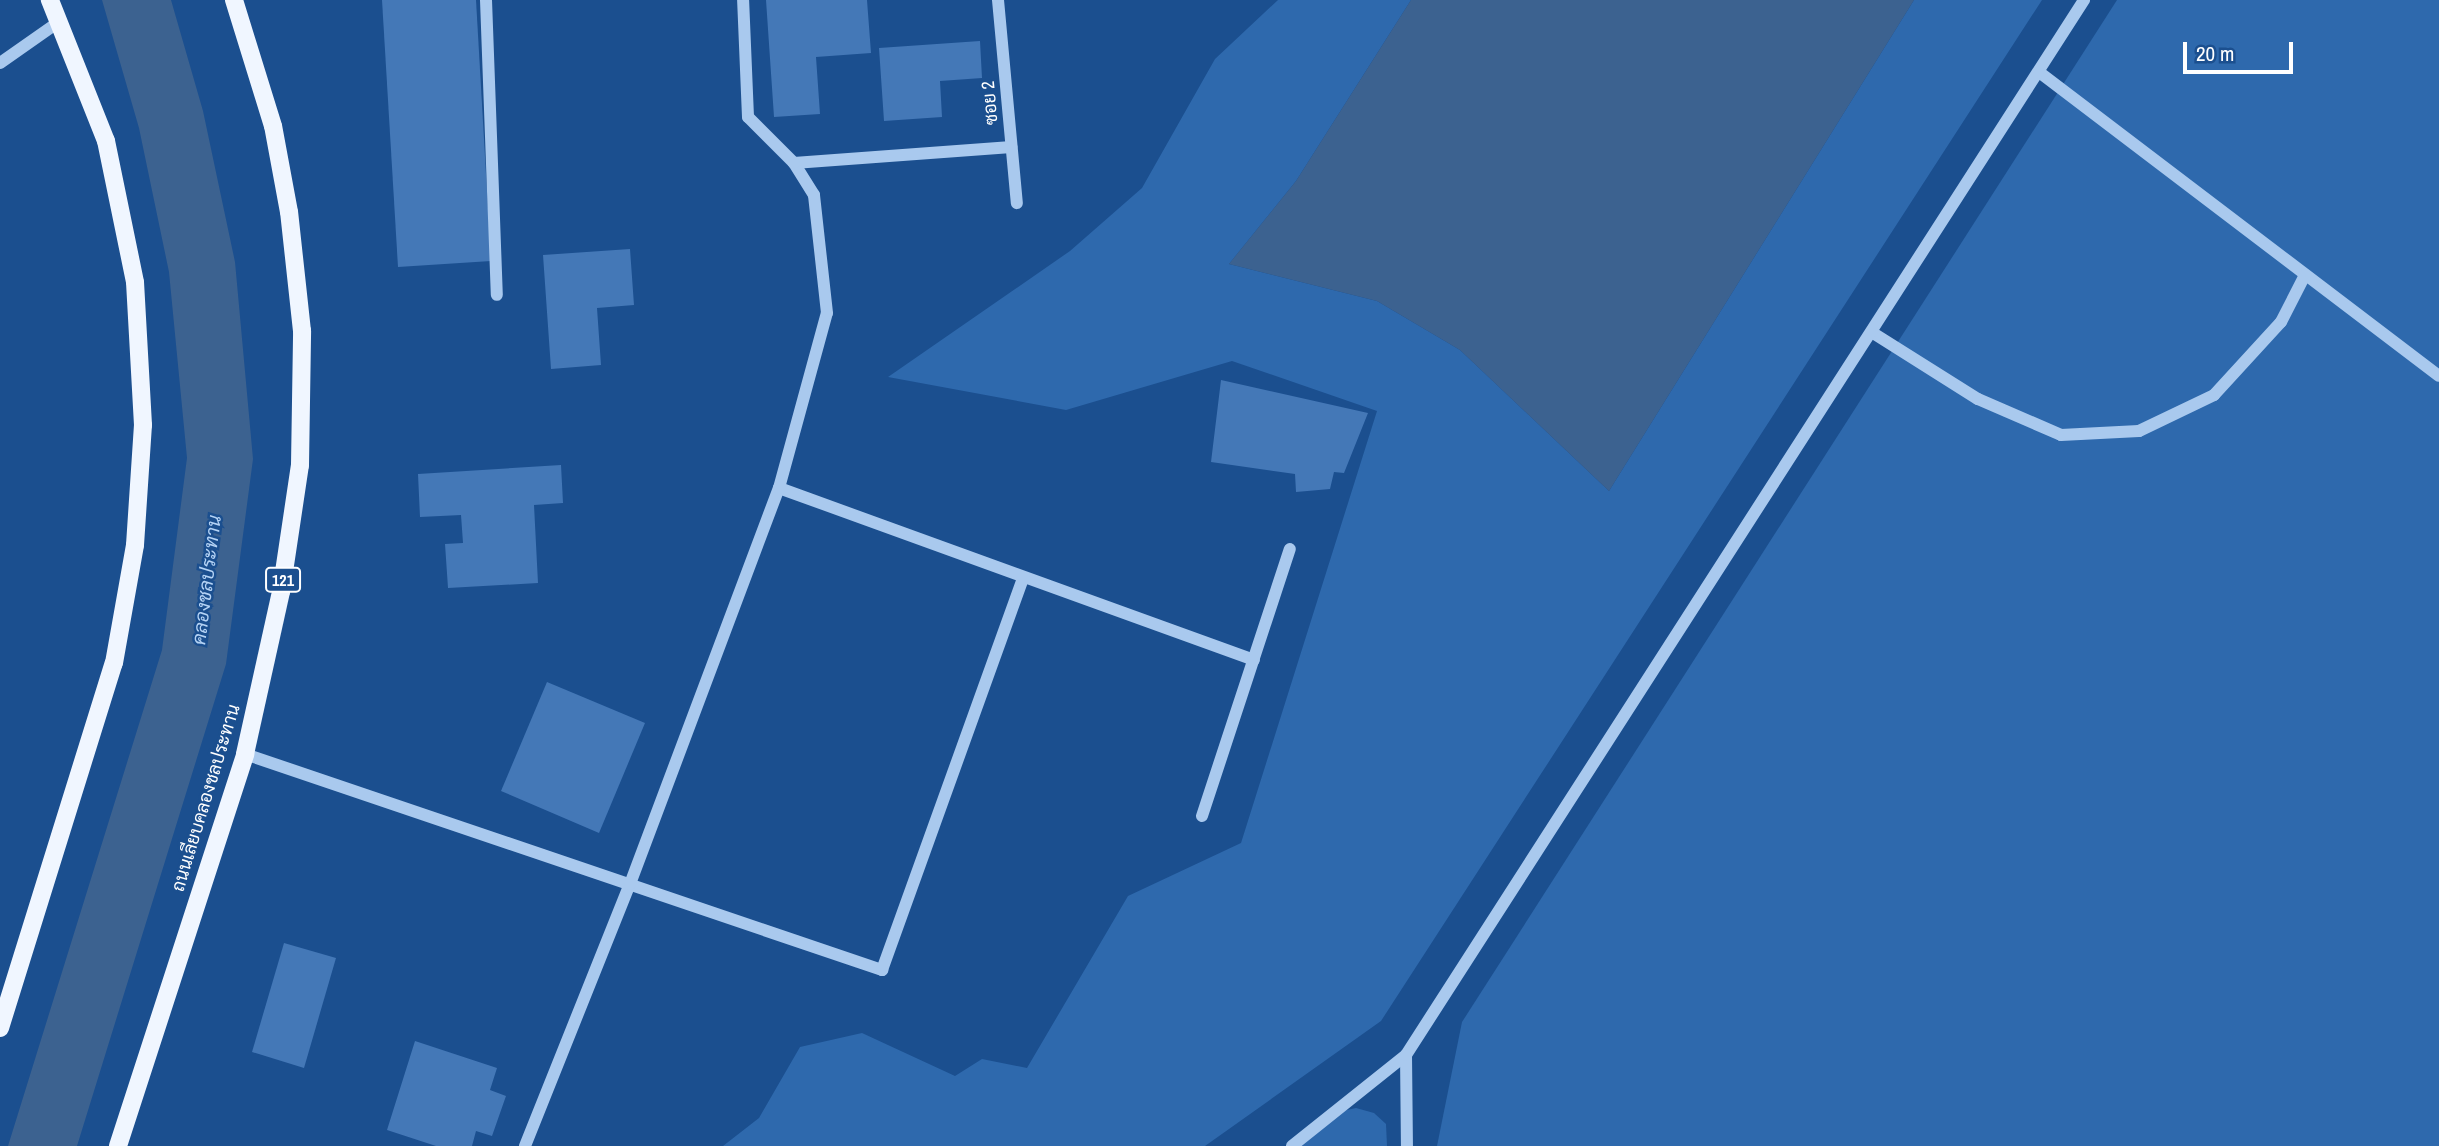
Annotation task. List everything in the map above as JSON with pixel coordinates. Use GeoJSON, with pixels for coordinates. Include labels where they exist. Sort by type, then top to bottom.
{"type":"FeatureCollection","features":[{"type":"Feature","properties":{"kind":"main road"},"geometry":{"type":"LineString","coordinates":[[0,1028],[114,663],[135,545],[141,452],[135,282],[106,141],[50,0]]}},
{"type":"Feature","properties":{"kind":"main road","name":"ถนนเลียบคลองชลประทาน"},"geometry":{"type":"LineString","coordinates":[[118,1146],[245,754],[281,592],[300,465],[302,331],[289,212],[273,126],[234,0]]}},
{"type":"Feature","properties":{"kind":"street"},"geometry":{"type":"LineString","coordinates":[[486,0],[497,295]]}},
{"type":"Feature","properties":{"kind":"street"},"geometry":{"type":"LineString","coordinates":[[524,1146],[630,884],[779,488],[827,313],[814,195],[794,163],[748,117],[743,0]]}},
{"type":"Feature","properties":{"kind":"street","name":"ซอย 2"},"geometry":{"type":"LineString","coordinates":[[998,0],[1017,203]]}},
{"type":"Feature","properties":{"kind":"street"},"geometry":{"type":"LineString","coordinates":[[1292,1146],[1406,1055],[1873,333],[2084,0]]}},
{"type":"Feature","properties":{"kind":"street"},"geometry":{"type":"LineString","coordinates":[[0,63],[60,21]]}},
{"type":"Feature","properties":{"kind":"street"},"geometry":{"type":"LineString","coordinates":[[2039,72],[2439,376]]}},
{"type":"Feature","properties":{"kind":"street"},"geometry":{"type":"LineString","coordinates":[[794,163],[1011,147]]}},
{"type":"Feature","properties":{"kind":"street"},"geometry":{"type":"LineString","coordinates":[[1873,333],[1978,399],[2061,435],[2138,430],[2214,395],[2281,322],[2305,275]]}},
{"type":"Feature","properties":{"kind":"street"},"geometry":{"type":"LineString","coordinates":[[779,488],[1254,660]]}},
{"type":"Feature","properties":{"kind":"street"},"geometry":{"type":"LineString","coordinates":[[1202,816],[1290,549]]}},
{"type":"Feature","properties":{"kind":"street"},"geometry":{"type":"LineString","coordinates":[[245,754],[882,970],[1023,578]]}},
{"type":"Feature","properties":{"kind":"street"},"geometry":{"type":"LineString","coordinates":[[1406,1055],[1407,1146]]}},
{"type":"Feature","properties":{"kind":"shaded area"},"geometry":{"type":"Polygon","coordinates":[[[1278,0],[1411,0],[1296,181],[1229,264],[1377,301],[1460,350],[1609,491],[1914,0],[2042,0],[1381,1021],[1205,1146],[723,1146],[759,1118],[800,1047],[862,1033],[955,1076],[982,1059],[1027,1068],[1128,896],[1241,843],[1377,411],[1232,361],[1066,410],[888,377],[1070,251],[1142,188],[1215,59],[1278,0]]]}},
{"type":"Feature","properties":{"kind":"shaded area"},"geometry":{"type":"Polygon","coordinates":[[[2117,0],[2439,0],[2439,1146],[1437,1146],[1462,1022],[2117,0]]]}},
{"type":"Feature","properties":{"kind":"shaded area"},"geometry":{"type":"Polygon","coordinates":[[[1356,1108],[1374,1113],[1386,1124],[1387,1146],[1295,1146],[1333,1113],[1356,1108]]]}},
{"type":"Feature","properties":{"kind":"water","name":"คลองชลประทาน"},"geometry":{"type":"Polygon","coordinates":[[[102,0],[171,0],[203,111],[235,262],[253,459],[226,664],[77,1146],[8,1146],[162,650],[187,458],[169,272],[139,128],[102,0]]]}},
{"type":"Feature","properties":{"kind":"water"},"geometry":{"type":"Polygon","coordinates":[[[1411,0],[1914,0],[1609,491],[1460,350],[1377,301],[1229,264],[1296,181],[1411,0]]]}},
{"type":"Feature","properties":{"kind":"building"},"geometry":{"type":"Polygon","coordinates":[[[382,0],[476,0],[491,261],[398,267],[382,0]]]}},
{"type":"Feature","properties":{"kind":"building"},"geometry":{"type":"Polygon","coordinates":[[[766,0],[867,0],[871,53],[816,57],[820,114],[774,117],[766,0]]]}},
{"type":"Feature","properties":{"kind":"building"},"geometry":{"type":"Polygon","coordinates":[[[980,41],[982,78],[940,81],[942,117],[884,121],[879,48],[980,41]]]}},
{"type":"Feature","properties":{"kind":"building"},"geometry":{"type":"Polygon","coordinates":[[[630,249],[634,305],[597,308],[601,365],[551,369],[543,255],[630,249]]]}},
{"type":"Feature","properties":{"kind":"building"},"geometry":{"type":"Polygon","coordinates":[[[1221,380],[1368,413],[1344,473],[1334,472],[1330,489],[1296,492],[1295,474],[1211,462],[1221,380]]]}},
{"type":"Feature","properties":{"kind":"building"},"geometry":{"type":"Polygon","coordinates":[[[561,465],[563,503],[534,505],[538,583],[448,588],[445,544],[463,543],[461,515],[420,517],[418,474],[561,465]]]}},
{"type":"Feature","properties":{"kind":"building"},"geometry":{"type":"Polygon","coordinates":[[[547,682],[645,723],[599,833],[501,791],[547,682]]]}},
{"type":"Feature","properties":{"kind":"building"},"geometry":{"type":"Polygon","coordinates":[[[284,943],[336,958],[304,1068],[252,1052],[284,943]]]}},
{"type":"Feature","properties":{"kind":"building"},"geometry":{"type":"Polygon","coordinates":[[[415,1041],[497,1068],[490,1090],[506,1096],[492,1136],[476,1131],[472,1146],[436,1146],[387,1130],[415,1041]]]}}]}
